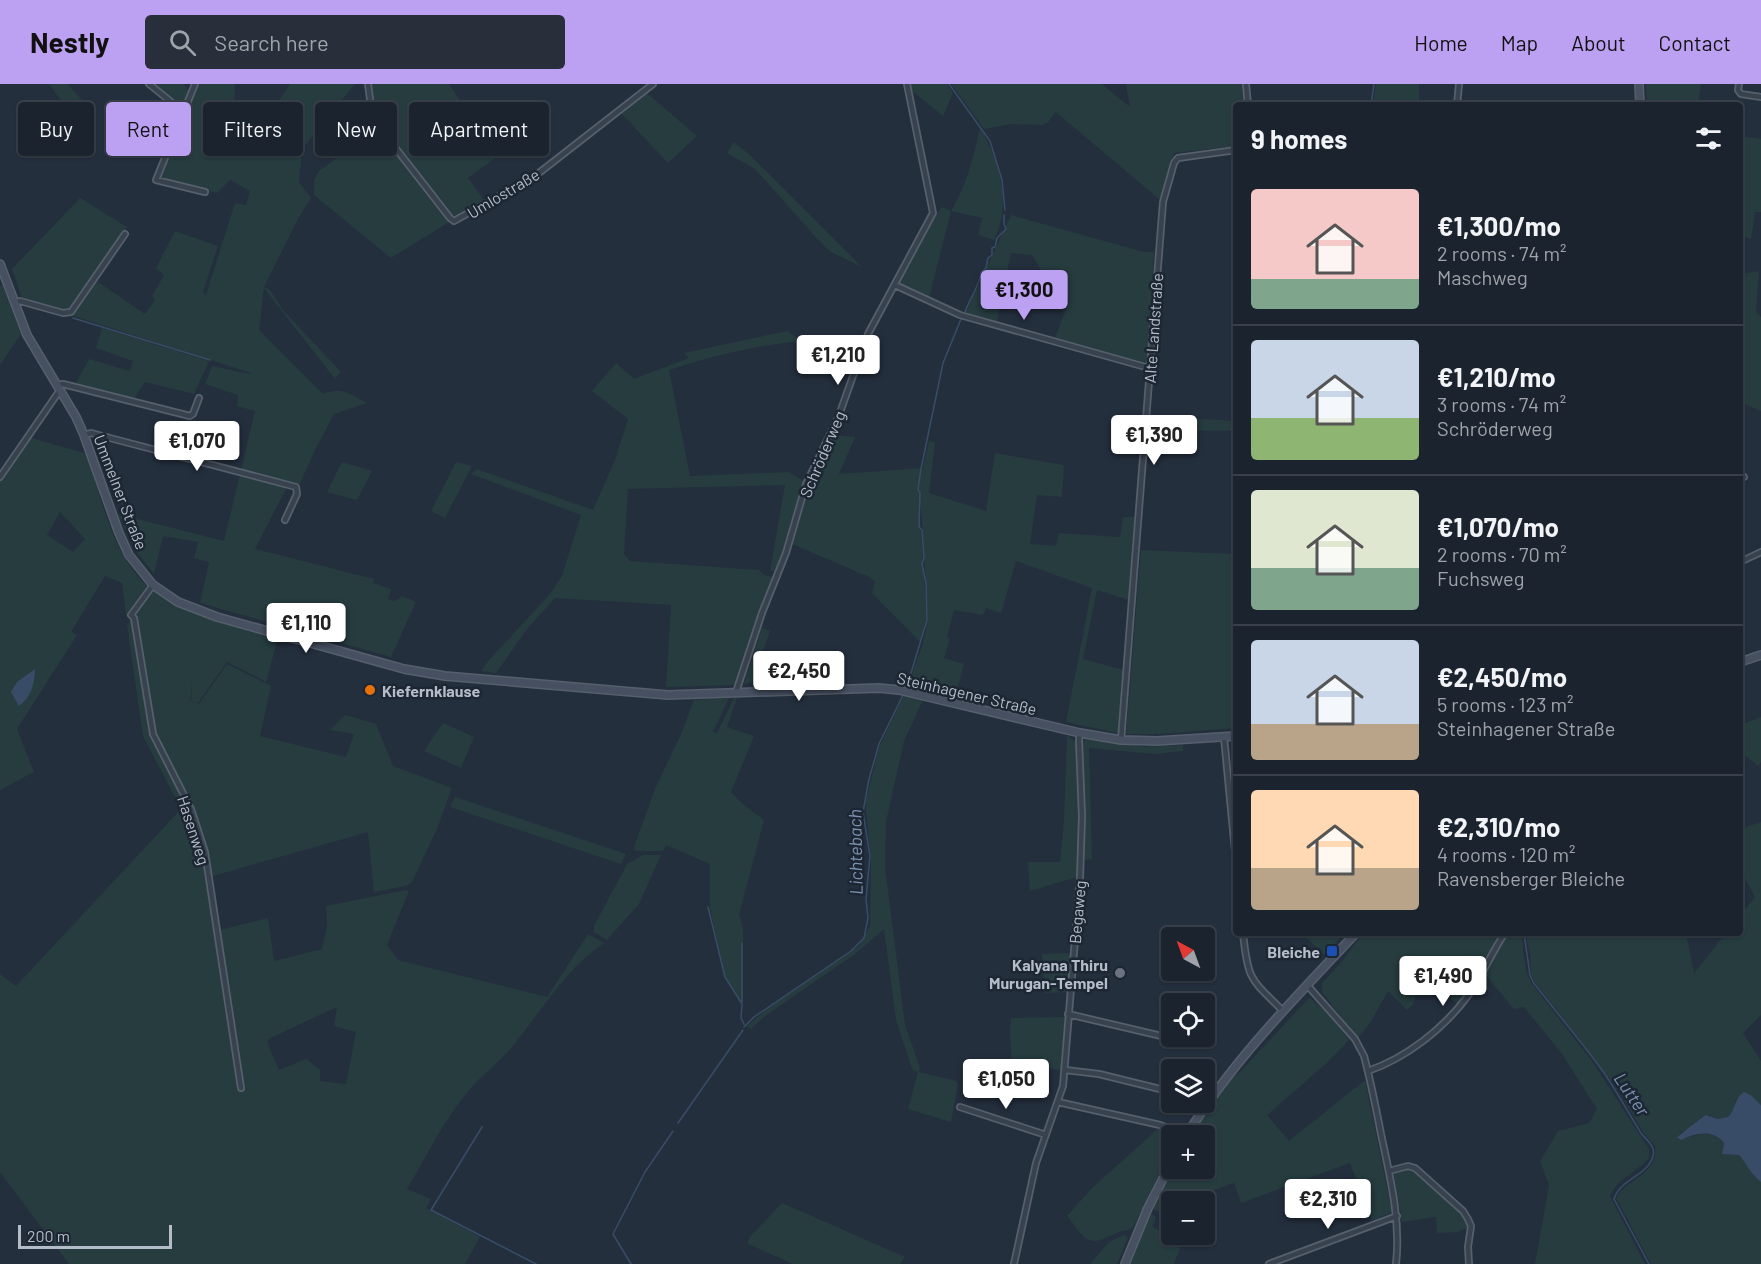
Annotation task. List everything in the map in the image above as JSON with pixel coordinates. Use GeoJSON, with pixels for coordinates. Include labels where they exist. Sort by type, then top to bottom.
{"type":"FeatureCollection","features":[{"type":"Feature","properties":{"kind":"main road"},"geometry":{"type":"LineString","coordinates":[[1639,84],[1640,102]]}},
{"type":"Feature","properties":{"kind":"main road","name":"Ummelner Straße"},"geometry":{"type":"LineString","coordinates":[[0,264],[3,280],[27,335],[84,435],[119,533],[135,565],[153,585],[178,602],[217,617],[405,669],[445,676],[475,678]]}},
{"type":"Feature","properties":{"kind":"main road"},"geometry":{"type":"LineString","coordinates":[[1743,661],[1761,655]]}},
{"type":"Feature","properties":{"kind":"main road","name":"Steinhagener Straße"},"geometry":{"type":"LineString","coordinates":[[475,678],[668,695],[848,688],[899,690],[1121,740],[1157,741],[1233,736]]}},
{"type":"Feature","properties":{"kind":"main road"},"geometry":{"type":"LineString","coordinates":[[1215,1091],[1241,1059],[1353,936]]}},
{"type":"Feature","properties":{"kind":"main road"},"geometry":{"type":"LineString","coordinates":[[1125,1264],[1163,1179]]}},
{"type":"Feature","properties":{"kind":"street"},"geometry":{"type":"LineString","coordinates":[[149,84],[171,102]]}},
{"type":"Feature","properties":{"kind":"street"},"geometry":{"type":"LineString","coordinates":[[187,102],[195,84]]}},
{"type":"Feature","properties":{"kind":"street","name":"Umlostraße"},"geometry":{"type":"LineString","coordinates":[[368,84],[372,114],[376,123],[454,221],[535,176],[653,84]]}},
{"type":"Feature","properties":{"kind":"street","name":"Schröderweg"},"geometry":{"type":"LineString","coordinates":[[736,692],[762,612],[786,553],[806,484],[838,418],[868,334],[933,213],[907,84]]}},
{"type":"Feature","properties":{"kind":"street"},"geometry":{"type":"LineString","coordinates":[[1246,84],[1248,102]]}},
{"type":"Feature","properties":{"kind":"street"},"geometry":{"type":"LineString","coordinates":[[1457,102],[1459,84]]}},
{"type":"Feature","properties":{"kind":"street"},"geometry":{"type":"LineString","coordinates":[[1739,84],[1738,90],[1741,94],[1761,97]]}},
{"type":"Feature","properties":{"kind":"street","name":"Alte Landstraße"},"geometry":{"type":"LineString","coordinates":[[1121,740],[1163,202],[1174,163],[1183,156],[1233,150]]}},
{"type":"Feature","properties":{"kind":"street"},"geometry":{"type":"LineString","coordinates":[[166,156],[156,180],[205,192]]}},
{"type":"Feature","properties":{"kind":"street"},"geometry":{"type":"LineString","coordinates":[[14,303],[20,301],[63,313],[71,312],[124,234]]}},
{"type":"Feature","properties":{"kind":"street"},"geometry":{"type":"LineString","coordinates":[[895,285],[960,315],[1149,368]]}},
{"type":"Feature","properties":{"kind":"street"},"geometry":{"type":"LineString","coordinates":[[0,477],[58,388],[63,384],[190,416],[199,398]]}},
{"type":"Feature","properties":{"kind":"street"},"geometry":{"type":"LineString","coordinates":[[84,435],[91,433],[292,485],[298,491],[285,520]]}},
{"type":"Feature","properties":{"kind":"street"},"geometry":{"type":"LineString","coordinates":[[1743,561],[1761,552]]}},
{"type":"Feature","properties":{"kind":"street","name":"Hasenweg"},"geometry":{"type":"LineString","coordinates":[[153,585],[131,615],[134,618],[153,734],[191,809],[204,852],[241,1088]]}},
{"type":"Feature","properties":{"kind":"street","name":"Begaweg"},"geometry":{"type":"LineString","coordinates":[[1014,1264],[1036,1163],[1063,1086],[1065,1070],[1080,878],[1082,816],[1080,732]]}},
{"type":"Feature","properties":{"kind":"street"},"geometry":{"type":"LineString","coordinates":[[1224,737],[1233,830]]}},
{"type":"Feature","properties":{"kind":"street"},"geometry":{"type":"LineString","coordinates":[[1244,936],[1249,974],[1254,982],[1284,1011]]}},
{"type":"Feature","properties":{"kind":"street"},"geometry":{"type":"LineString","coordinates":[[1368,1071],[1380,1067],[1425,1039],[1440,1026],[1468,995],[1503,936]]}},
{"type":"Feature","properties":{"kind":"street"},"geometry":{"type":"LineString","coordinates":[[1307,985],[1355,1039],[1364,1056],[1397,1216],[1396,1264]]}},
{"type":"Feature","properties":{"kind":"street"},"geometry":{"type":"LineString","coordinates":[[1068,1014],[1161,1036]]}},
{"type":"Feature","properties":{"kind":"street"},"geometry":{"type":"LineString","coordinates":[[1065,1070],[1099,1074],[1161,1089]]}},
{"type":"Feature","properties":{"kind":"street"},"geometry":{"type":"LineString","coordinates":[[1058,1102],[1161,1125]]}},
{"type":"Feature","properties":{"kind":"street"},"geometry":{"type":"LineString","coordinates":[[960,1107],[1046,1135]]}},
{"type":"Feature","properties":{"kind":"street"},"geometry":{"type":"LineString","coordinates":[[1389,1171],[1408,1166],[1414,1168],[1463,1211],[1471,1226],[1468,1247],[1469,1264]]}},
{"type":"Feature","properties":{"kind":"street"},"geometry":{"type":"LineString","coordinates":[[1269,1264],[1397,1216]]}},
{"type":"Feature","properties":{"kind":"green space"},"geometry":{"type":"Polygon","coordinates":[[[49,84],[68,84],[82,100],[62,102],[49,84]]]}},
{"type":"Feature","properties":{"kind":"green space"},"geometry":{"type":"Polygon","coordinates":[[[152,84],[184,84],[189,91],[185,102],[174,102],[152,84]]]}},
{"type":"Feature","properties":{"kind":"green space"},"geometry":{"type":"Polygon","coordinates":[[[198,84],[235,84],[234,102],[203,102],[203,156],[301,156],[299,182],[311,198],[264,287],[270,290],[283,310],[341,372],[335,379],[264,288],[259,330],[323,394],[341,391],[367,403],[334,414],[299,486],[289,483],[255,549],[374,579],[373,583],[391,589],[388,599],[395,601],[402,596],[416,602],[391,657],[200,603],[209,562],[194,558],[198,542],[163,536],[154,574],[136,551],[118,514],[224,541],[255,411],[237,406],[238,395],[205,384],[212,366],[251,373],[71,315],[93,282],[98,282],[145,314],[155,300],[152,296],[164,275],[156,268],[175,231],[218,246],[203,292],[206,295],[235,203],[246,205],[250,191],[230,180],[217,193],[159,178],[168,156],[191,156],[191,102],[198,84]]]}},
{"type":"Feature","properties":{"kind":"green space"},"geometry":{"type":"Polygon","coordinates":[[[290,84],[355,84],[340,102],[315,102],[315,133],[303,148],[303,102],[276,102],[290,84]]]}},
{"type":"Feature","properties":{"kind":"green space"},"geometry":{"type":"Polygon","coordinates":[[[371,84],[449,84],[461,102],[409,102],[409,156],[498,156],[468,178],[484,200],[456,216],[448,212],[397,147],[397,102],[373,102],[371,84]]]}},
{"type":"Feature","properties":{"kind":"green space"},"geometry":{"type":"Polygon","coordinates":[[[910,84],[947,84],[953,93],[943,116],[911,90],[910,84]]]}},
{"type":"Feature","properties":{"kind":"green space"},"geometry":{"type":"Polygon","coordinates":[[[951,84],[1102,84],[1130,107],[1126,84],[1243,84],[1245,102],[1233,102],[1233,146],[1174,153],[1160,200],[1056,112],[1048,122],[1042,125],[1012,124],[984,129],[951,84]]]}},
{"type":"Feature","properties":{"kind":"green space"},"geometry":{"type":"Polygon","coordinates":[[[1376,84],[1419,84],[1419,102],[1373,102],[1376,84]]]}},
{"type":"Feature","properties":{"kind":"green space"},"geometry":{"type":"Polygon","coordinates":[[[1646,84],[1701,84],[1698,102],[1647,102],[1646,84]]]}},
{"type":"Feature","properties":{"kind":"green space"},"geometry":{"type":"Polygon","coordinates":[[[648,94],[697,136],[668,163],[621,113],[648,94]]]}},
{"type":"Feature","properties":{"kind":"green space"},"geometry":{"type":"Polygon","coordinates":[[[980,128],[998,168],[1003,197],[1002,212],[994,240],[978,235],[982,218],[951,211],[972,161],[980,128]]]}},
{"type":"Feature","properties":{"kind":"green space"},"geometry":{"type":"Polygon","coordinates":[[[1743,136],[1761,139],[1761,212],[1755,212],[1751,239],[1743,236],[1743,136]]]}},
{"type":"Feature","properties":{"kind":"green space"},"geometry":{"type":"Polygon","coordinates":[[[734,142],[751,156],[862,267],[831,252],[755,169],[727,153],[734,142]]]}},
{"type":"Feature","properties":{"kind":"green space"},"geometry":{"type":"Polygon","coordinates":[[[397,155],[449,222],[391,258],[314,195],[314,180],[319,171],[339,156],[397,155]]]}},
{"type":"Feature","properties":{"kind":"green space"},"geometry":{"type":"Polygon","coordinates":[[[80,198],[127,227],[68,309],[59,309],[22,298],[12,269],[80,198]]]}},
{"type":"Feature","properties":{"kind":"green space"},"geometry":{"type":"Polygon","coordinates":[[[942,207],[951,211],[929,298],[901,285],[900,282],[940,209],[942,207]]]}},
{"type":"Feature","properties":{"kind":"green space"},"geometry":{"type":"Polygon","coordinates":[[[1011,215],[1144,252],[1154,252],[1147,365],[1055,338],[1069,301],[1041,288],[1043,273],[1032,255],[1011,253],[997,322],[965,314],[1011,215]]]}},
{"type":"Feature","properties":{"kind":"green space"},"geometry":{"type":"Polygon","coordinates":[[[1759,271],[1756,312],[1761,317],[1761,411],[1743,403],[1743,274],[1759,271]]]}},
{"type":"Feature","properties":{"kind":"green space"},"geometry":{"type":"Polygon","coordinates":[[[2,284],[21,334],[0,365],[0,286],[2,284]]]}},
{"type":"Feature","properties":{"kind":"green space"},"geometry":{"type":"Polygon","coordinates":[[[102,328],[209,361],[194,394],[145,382],[134,399],[75,385],[89,359],[130,371],[133,361],[96,348],[102,328]]]}},
{"type":"Feature","properties":{"kind":"green space"},"geometry":{"type":"Polygon","coordinates":[[[787,331],[802,341],[735,352],[669,370],[690,476],[788,472],[804,481],[775,571],[770,571],[785,485],[628,489],[624,554],[630,561],[759,570],[764,575],[773,577],[737,685],[666,687],[671,605],[555,598],[527,629],[496,673],[481,671],[550,594],[562,576],[581,515],[471,474],[477,469],[593,510],[615,460],[628,419],[592,391],[616,363],[634,379],[689,358],[684,353],[787,331]]]}},
{"type":"Feature","properties":{"kind":"green space"},"geometry":{"type":"Polygon","coordinates":[[[1150,416],[1233,421],[1233,431],[1149,430],[1150,416]]]}},
{"type":"Feature","properties":{"kind":"green space"},"geometry":{"type":"Polygon","coordinates":[[[834,435],[855,437],[839,474],[923,468],[929,441],[935,442],[929,493],[986,511],[995,453],[1064,465],[1062,497],[1037,495],[1030,544],[1056,546],[1059,533],[1120,537],[1123,517],[1135,517],[1129,600],[1097,590],[1083,659],[1124,670],[1118,733],[1066,722],[1092,588],[1016,561],[1001,613],[986,608],[983,615],[954,610],[947,637],[950,639],[944,658],[964,664],[956,695],[909,683],[923,643],[928,619],[921,507],[919,507],[926,619],[920,642],[872,593],[875,582],[869,577],[790,543],[809,486],[834,435]]]}},
{"type":"Feature","properties":{"kind":"green space"},"geometry":{"type":"Polygon","coordinates":[[[28,437],[87,454],[116,541],[135,573],[147,586],[126,616],[122,583],[105,576],[71,632],[77,635],[17,729],[34,772],[0,790],[0,480],[28,437]],[[60,512],[47,535],[73,552],[85,539],[60,512]]]}},
{"type":"Feature","properties":{"kind":"green space"},"geometry":{"type":"Polygon","coordinates":[[[342,462],[372,471],[357,500],[327,492],[342,462]]]}},
{"type":"Feature","properties":{"kind":"green space"},"geometry":{"type":"Polygon","coordinates":[[[456,462],[472,466],[445,518],[431,511],[456,462]]]}},
{"type":"Feature","properties":{"kind":"green space"},"geometry":{"type":"Polygon","coordinates":[[[1141,550],[1233,554],[1233,728],[1160,734],[1126,734],[1141,550]]]}},
{"type":"Feature","properties":{"kind":"green space"},"geometry":{"type":"Polygon","coordinates":[[[152,590],[196,614],[278,638],[266,682],[227,662],[198,703],[191,701],[192,682],[190,701],[199,704],[227,664],[271,686],[260,736],[346,757],[354,734],[330,730],[345,715],[376,724],[393,766],[452,788],[437,829],[412,882],[406,886],[374,892],[368,832],[206,878],[226,1016],[231,1015],[220,930],[268,918],[274,961],[322,949],[327,927],[326,906],[406,890],[409,891],[387,945],[398,960],[547,997],[588,934],[604,943],[567,976],[511,1048],[462,1099],[407,1189],[431,1199],[426,1208],[480,1237],[465,1264],[69,1264],[0,1172],[0,974],[16,986],[181,809],[143,736],[127,625],[152,590]],[[337,1007],[268,1039],[279,1070],[306,1059],[320,1070],[320,1081],[346,1084],[356,1032],[334,1026],[337,1007]]]}},
{"type":"Feature","properties":{"kind":"green space"},"geometry":{"type":"Polygon","coordinates":[[[762,628],[770,631],[752,683],[744,684],[762,628]]]}},
{"type":"Feature","properties":{"kind":"green space"},"geometry":{"type":"Polygon","coordinates":[[[904,695],[923,700],[904,741],[886,822],[885,867],[905,1025],[920,1068],[919,1072],[956,1081],[958,1085],[951,1122],[908,1109],[918,1072],[914,1071],[911,1066],[896,1020],[884,929],[855,954],[765,1016],[751,1029],[747,1026],[767,1009],[859,946],[870,926],[871,857],[866,801],[878,750],[904,695]]]}},
{"type":"Feature","properties":{"kind":"green space"},"geometry":{"type":"Polygon","coordinates":[[[737,697],[727,727],[754,736],[731,792],[764,820],[739,915],[743,928],[743,1001],[740,1001],[725,977],[710,908],[710,864],[666,845],[663,851],[635,851],[634,847],[655,789],[682,732],[694,700],[729,698],[713,732],[717,733],[734,698],[737,697]]]}},
{"type":"Feature","properties":{"kind":"green space"},"geometry":{"type":"Polygon","coordinates":[[[1761,717],[1761,762],[1758,766],[1743,754],[1743,724],[1761,717]]]}},
{"type":"Feature","properties":{"kind":"green space"},"geometry":{"type":"Polygon","coordinates":[[[443,723],[474,737],[461,768],[424,751],[443,723]]]}},
{"type":"Feature","properties":{"kind":"green space"},"geometry":{"type":"Polygon","coordinates":[[[1067,735],[1076,742],[1077,877],[1030,891],[1028,862],[1060,862],[1067,735]]]}},
{"type":"Feature","properties":{"kind":"green space"},"geometry":{"type":"Polygon","coordinates":[[[1087,739],[1145,747],[1183,745],[1183,751],[1153,754],[1089,748],[1092,859],[1085,860],[1082,742],[1087,739]]]}},
{"type":"Feature","properties":{"kind":"green space"},"geometry":{"type":"Polygon","coordinates":[[[455,797],[626,854],[621,864],[450,807],[455,797]]]}},
{"type":"Feature","properties":{"kind":"green space"},"geometry":{"type":"Polygon","coordinates":[[[1761,822],[1761,1015],[1743,1033],[1761,1061],[1761,1105],[1752,1096],[1736,1099],[1734,1109],[1728,1117],[1718,1119],[1709,1115],[1680,1133],[1682,1140],[1704,1134],[1720,1139],[1724,1143],[1722,1150],[1730,1155],[1739,1155],[1761,1182],[1761,1264],[1651,1264],[1616,1198],[1652,1164],[1655,1146],[1640,1127],[1619,1092],[1534,981],[1526,936],[1687,936],[1694,973],[1724,936],[1743,936],[1743,912],[1755,897],[1743,875],[1743,828],[1761,822]]]}},
{"type":"Feature","properties":{"kind":"green space"},"geometry":{"type":"Polygon","coordinates":[[[643,855],[661,855],[639,904],[607,940],[594,932],[594,926],[627,864],[643,855]]]}},
{"type":"Feature","properties":{"kind":"green space"},"geometry":{"type":"Polygon","coordinates":[[[1305,936],[1342,936],[1324,955],[1305,936]]]}},
{"type":"Feature","properties":{"kind":"green space"},"geometry":{"type":"Polygon","coordinates":[[[1361,936],[1500,936],[1458,1004],[1451,999],[1452,989],[1449,979],[1419,980],[1414,1003],[1407,1010],[1388,991],[1370,1023],[1358,1038],[1322,992],[1322,983],[1361,936]]]}},
{"type":"Feature","properties":{"kind":"green space"},"geometry":{"type":"Polygon","coordinates":[[[1505,936],[1521,936],[1526,970],[1532,984],[1592,1061],[1649,1149],[1649,1158],[1622,1180],[1610,1196],[1645,1264],[1535,1264],[1549,1185],[1540,1161],[1558,1131],[1589,1123],[1597,1109],[1562,1054],[1524,1007],[1514,1009],[1484,973],[1505,936]]]}},
{"type":"Feature","properties":{"kind":"green space"},"geometry":{"type":"Polygon","coordinates":[[[1070,953],[1068,992],[1045,993],[1042,954],[1070,953]]]}},
{"type":"Feature","properties":{"kind":"green space"},"geometry":{"type":"Polygon","coordinates":[[[1308,999],[1311,999],[1333,1018],[1349,1040],[1329,1061],[1267,1115],[1289,1141],[1365,1080],[1392,1212],[1372,1221],[1350,1163],[1241,1203],[1234,1183],[1212,1191],[1162,1191],[1168,1179],[1215,1179],[1215,1125],[1199,1125],[1207,1113],[1215,1113],[1215,1102],[1232,1077],[1238,1074],[1308,999]]]}},
{"type":"Feature","properties":{"kind":"green space"},"geometry":{"type":"Polygon","coordinates":[[[1066,1017],[1061,1070],[1021,1066],[1018,1079],[1010,1077],[1011,1018],[1066,1017]]]}},
{"type":"Feature","properties":{"kind":"green space"},"geometry":{"type":"Polygon","coordinates":[[[1161,1127],[1161,1170],[1133,1228],[1097,1241],[1087,1239],[1082,1235],[1067,1216],[1093,1187],[1161,1127]]]}},
{"type":"Feature","properties":{"kind":"green space"},"geometry":{"type":"Polygon","coordinates":[[[1408,1169],[1420,1175],[1463,1216],[1467,1221],[1467,1228],[1458,1232],[1437,1233],[1436,1217],[1402,1222],[1394,1173],[1408,1169]]]}},
{"type":"Feature","properties":{"kind":"green space"},"geometry":{"type":"Polygon","coordinates":[[[1161,1193],[1161,1210],[1159,1212],[1153,1209],[1161,1193]]]}},
{"type":"Feature","properties":{"kind":"green space"},"geometry":{"type":"Polygon","coordinates":[[[782,1203],[905,1257],[900,1264],[793,1264],[748,1244],[749,1238],[782,1203]]]}},
{"type":"Feature","properties":{"kind":"green space"},"geometry":{"type":"Polygon","coordinates":[[[1151,1214],[1156,1217],[1152,1226],[1161,1232],[1161,1245],[1175,1245],[1180,1248],[1174,1264],[1130,1264],[1151,1214]]]}},
{"type":"Feature","properties":{"kind":"green space"},"geometry":{"type":"Polygon","coordinates":[[[1124,1235],[1128,1238],[1117,1264],[1090,1264],[1109,1242],[1124,1235]]]}},
{"type":"Feature","properties":{"kind":"water"},"geometry":{"type":"Polygon","coordinates":[[[35,669],[31,690],[19,706],[11,692],[17,682],[35,669]]]}},
{"type":"Feature","properties":{"kind":"water"},"geometry":{"type":"Polygon","coordinates":[[[1744,1092],[1761,1105],[1761,1182],[1739,1155],[1722,1154],[1724,1143],[1715,1136],[1704,1134],[1682,1140],[1677,1138],[1706,1115],[1718,1119],[1728,1117],[1738,1097],[1744,1092]]]}},
{"type":"Feature","properties":{"kind":"waterway","name":"Lichtebach"},"geometry":{"type":"LineString","coordinates":[[949,84],[990,141],[1002,180],[1005,210]]}},
{"type":"Feature","properties":{"kind":"waterway","name":"Lutter"},"geometry":{"type":"LineString","coordinates":[[1371,102],[1374,84]]}},
{"type":"Feature","properties":{"kind":"waterway","name":"Lichtebach"},"geometry":{"type":"LineString","coordinates":[[965,312],[977,287],[981,272],[986,268],[988,258],[992,255],[992,248],[995,247],[997,238],[1006,229],[1004,215]]}},
{"type":"Feature","properties":{"kind":"waterway"},"geometry":{"type":"LineString","coordinates":[[73,318],[210,360]]}},
{"type":"Feature","properties":{"kind":"waterway","name":"Lichtebach"},"geometry":{"type":"LineString","coordinates":[[908,683],[927,620],[918,489],[943,363],[961,319]]}},
{"type":"Feature","properties":{"kind":"waterway","name":"Lichtebach"},"geometry":{"type":"LineString","coordinates":[[744,1027],[754,1017],[851,951],[864,938],[868,918],[866,899],[870,856],[863,812],[879,744],[903,695]]}},
{"type":"Feature","properties":{"kind":"waterway"},"geometry":{"type":"LineString","coordinates":[[708,907],[725,977],[742,1004],[741,1018],[744,1024]]}},
{"type":"Feature","properties":{"kind":"waterway","name":"Lutter"},"geometry":{"type":"LineString","coordinates":[[1524,936],[1533,982],[1602,1070],[1653,1149],[1650,1163],[1622,1186],[1614,1199],[1649,1264]]}},
{"type":"Feature","properties":{"kind":"waterway"},"geometry":{"type":"LineString","coordinates":[[742,943],[742,1002]]}},
{"type":"Feature","properties":{"kind":"waterway","name":"Lichtebach"},"geometry":{"type":"LineString","coordinates":[[678,1123],[743,1030]]}},
{"type":"Feature","properties":{"kind":"waterway"},"geometry":{"type":"LineString","coordinates":[[482,1127],[431,1210],[536,1264]]}},
{"type":"Feature","properties":{"kind":"waterway","name":"Lichtebach"},"geometry":{"type":"LineString","coordinates":[[631,1264],[613,1234],[645,1172],[673,1131]]}},
{"type":"Feature","properties":{"kind":"place","name":"Kiefernklause"},"geometry":{"type":"Point","coordinates":[370,690]}},
{"type":"Feature","properties":{"kind":"place","name":"Bleiche"},"geometry":{"type":"Point","coordinates":[1332,951]}},
{"type":"Feature","properties":{"kind":"place","name":"Kalyana Thiru Murugan-Tempel"},"geometry":{"type":"Point","coordinates":[1120,973]}}]}
